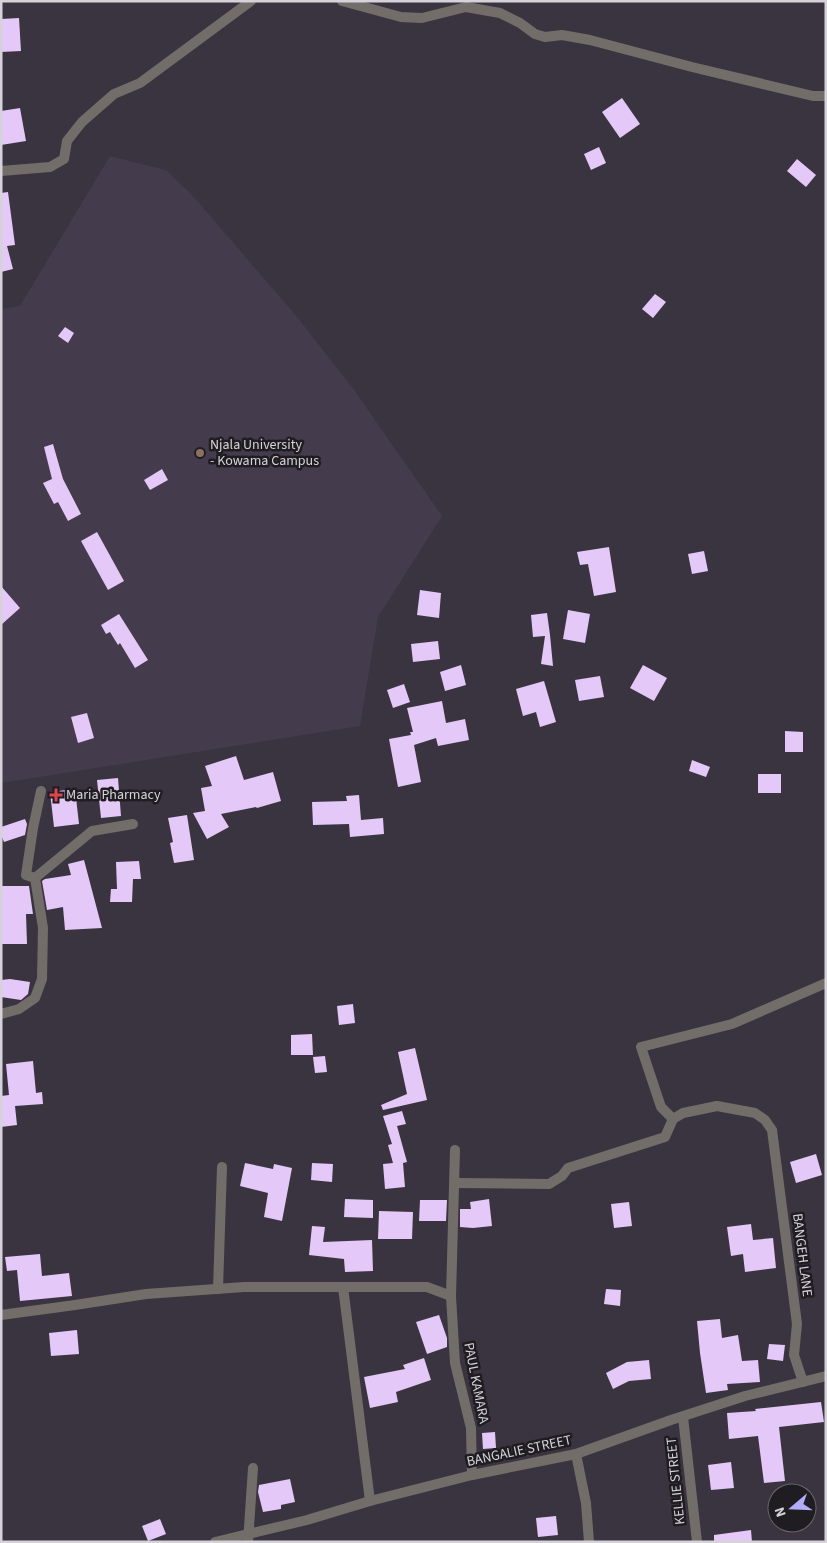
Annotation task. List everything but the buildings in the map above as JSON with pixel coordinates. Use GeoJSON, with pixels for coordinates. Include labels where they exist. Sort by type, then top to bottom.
{"type":"FeatureCollection","features":[{"type":"Feature","properties":{"kind":"street"},"geometry":{"type":"LineString","coordinates":[[1,171],[50,167],[64,159],[67,141],[82,122],[114,94],[140,83],[251,1]]}},
{"type":"Feature","properties":{"kind":"street"},"geometry":{"type":"LineString","coordinates":[[342,1],[401,17],[422,18],[466,7],[500,13],[520,23],[535,34],[545,37],[562,35],[590,40],[813,96],[826,96]]}},
{"type":"Feature","properties":{"kind":"street"},"geometry":{"type":"LineString","coordinates":[[1,1014],[19,1009],[36,998],[42,979],[43,928],[30,877],[33,828],[41,791]]}},
{"type":"Feature","properties":{"kind":"street"},"geometry":{"type":"LineString","coordinates":[[30,877],[92,831],[133,824]]}},
{"type":"Feature","properties":{"kind":"street"},"geometry":{"type":"LineString","coordinates":[[455,1183],[549,1184],[562,1176],[568,1168],[665,1137],[673,1119],[661,1107],[641,1047],[732,1024],[826,983]]}},
{"type":"Feature","properties":{"kind":"street","name":"BANGEH LANE"},"geometry":{"type":"LineString","coordinates":[[673,1119],[683,1113],[717,1106],[756,1113],[765,1120],[772,1130],[797,1324],[794,1355],[803,1382]]}},
{"type":"Feature","properties":{"kind":"street","name":"PAUL KAMARA"},"geometry":{"type":"LineString","coordinates":[[456,1150],[451,1296],[455,1363],[472,1428],[472,1475]]}},
{"type":"Feature","properties":{"kind":"street"},"geometry":{"type":"LineString","coordinates":[[218,1289],[222,1167]]}},
{"type":"Feature","properties":{"kind":"street"},"geometry":{"type":"LineString","coordinates":[[1,1314],[146,1294],[244,1287],[427,1287],[451,1296]]}},
{"type":"Feature","properties":{"kind":"street"},"geometry":{"type":"LineString","coordinates":[[344,1287],[370,1501]]}},
{"type":"Feature","properties":{"kind":"street","name":"BANGALIE STREET"},"geometry":{"type":"LineString","coordinates":[[215,1542],[248,1538],[370,1501],[472,1475],[576,1454],[746,1396],[826,1376]]}},
{"type":"Feature","properties":{"kind":"street","name":"KELLIE STREET"},"geometry":{"type":"LineString","coordinates":[[683,1417],[697,1542]]}},
{"type":"Feature","properties":{"kind":"street"},"geometry":{"type":"LineString","coordinates":[[576,1454],[586,1504],[589,1542]]}},
{"type":"Feature","properties":{"kind":"street"},"geometry":{"type":"LineString","coordinates":[[248,1538],[253,1468]]}},
{"type":"Feature","properties":{"kind":"shaded area","name":"Njala University - Kowama Campus"},"geometry":{"type":"Polygon","coordinates":[[[110,156],[166,170],[192,195],[298,318],[354,390],[442,516],[378,617],[360,726],[1,783],[1,309],[20,306],[110,156]]]}},
{"type":"Feature","properties":{"kind":"place","name":"Njala University - Kowama Campus"},"geometry":{"type":"Point","coordinates":[200,453]}},
{"type":"Feature","properties":{"kind":"place","name":"Maria Pharmacy"},"geometry":{"type":"Point","coordinates":[56,795]}}]}
